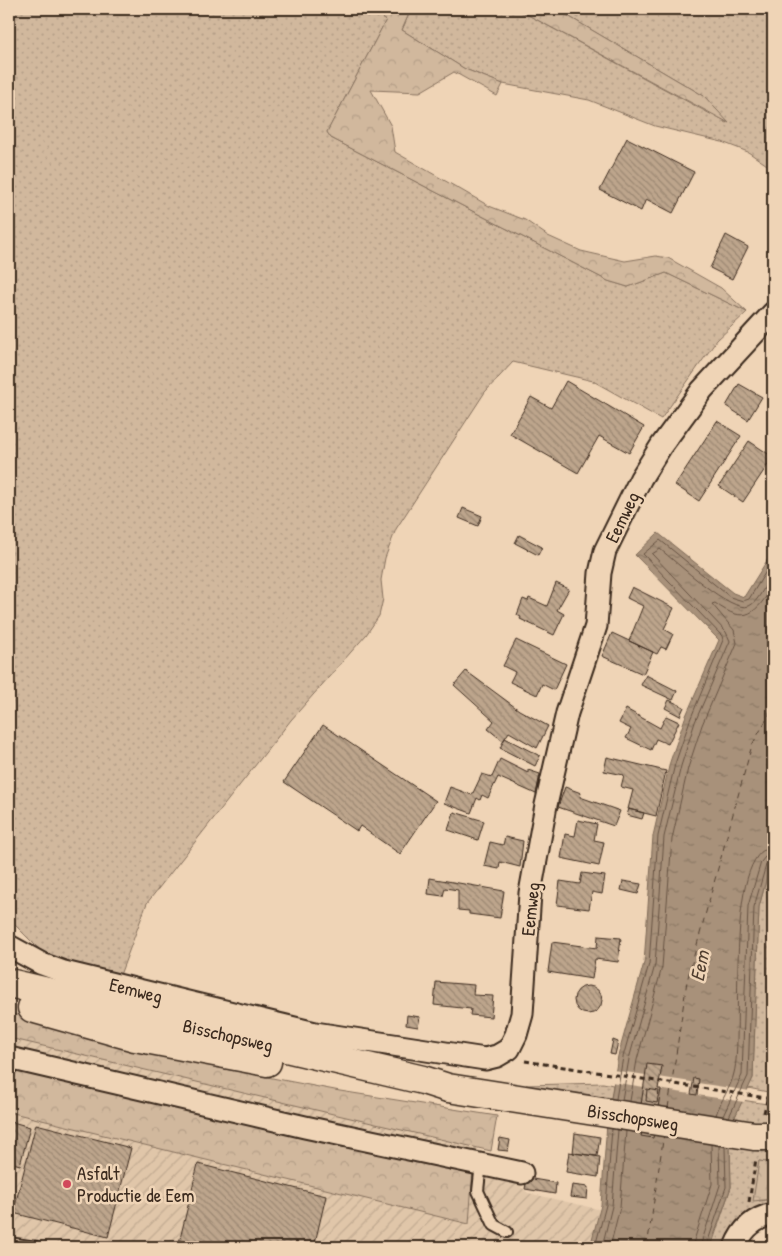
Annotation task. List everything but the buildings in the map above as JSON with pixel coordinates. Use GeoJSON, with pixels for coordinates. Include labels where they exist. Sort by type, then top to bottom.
{"type":"FeatureCollection","features":[{"type":"Feature","properties":{"kind":"main road","name":"Bisschopsweg"},"geometry":{"type":"LineString","coordinates":[[9,982],[423,1080],[448,1088],[765,1138]]}},
{"type":"Feature","properties":{"kind":"main road","name":"Bisschopsweg"},"geometry":{"type":"LineString","coordinates":[[9,1001],[135,1037],[421,1091],[448,1088]]}},
{"type":"Feature","properties":{"kind":"street","name":"Eemweg"},"geometry":{"type":"LineString","coordinates":[[9,946],[42,964],[64,972],[315,1033],[485,1059],[497,1056],[509,1049],[516,1035],[522,1014],[530,893],[546,804],[567,713],[596,626],[600,573],[605,552],[641,478],[672,430],[735,352],[773,313]]}},
{"type":"Feature","properties":{"kind":"street"},"geometry":{"type":"LineString","coordinates":[[9,1058],[305,1127],[522,1173]]}},
{"type":"Feature","properties":{"kind":"street"},"geometry":{"type":"LineString","coordinates":[[735,1247],[746,1227],[763,1216],[773,1214]]}},
{"type":"Feature","properties":{"kind":"lane"},"geometry":{"type":"LineString","coordinates":[[481,1163],[478,1191],[494,1225],[507,1232]]}},
{"type":"Feature","properties":{"kind":"lane"},"geometry":{"type":"LineString","coordinates":[[9,1242],[36,1247]]}},
{"type":"Feature","properties":{"kind":"path","name":"Bisschopsweg"},"geometry":{"type":"LineString","coordinates":[[509,1049],[522,1061],[767,1098]]}},
{"type":"Feature","properties":{"kind":"path"},"geometry":{"type":"LineString","coordinates":[[746,1227],[765,1138],[767,1098],[773,1073]]}},
{"type":"Feature","properties":{"kind":"path"},"geometry":{"type":"LineString","coordinates":[[767,1098],[773,1099]]}},
{"type":"Feature","properties":{"kind":"shaded area"},"geometry":{"type":"Polygon","coordinates":[[[9,1014],[56,1029],[442,1118],[528,1193],[615,1213],[605,1247],[9,1247],[9,1014]]]}},
{"type":"Feature","properties":{"kind":"green space"},"geometry":{"type":"Polygon","coordinates":[[[9,9],[388,9],[384,19],[386,20],[327,132],[331,138],[608,281],[628,287],[666,273],[747,312],[717,340],[661,419],[593,381],[513,362],[485,392],[396,529],[385,558],[381,580],[383,599],[379,616],[366,635],[291,720],[147,903],[120,975],[46,956],[9,919],[9,9]]]}},
{"type":"Feature","properties":{"kind":"green space"},"geometry":{"type":"Polygon","coordinates":[[[388,9],[411,9],[402,30],[465,69],[503,84],[497,96],[454,72],[420,92],[371,90],[391,126],[395,152],[489,206],[525,220],[548,236],[581,251],[625,261],[656,256],[668,258],[721,288],[747,312],[666,273],[628,287],[608,281],[331,138],[327,132],[386,20],[383,19],[388,9]]]}},
{"type":"Feature","properties":{"kind":"green space"},"geometry":{"type":"Polygon","coordinates":[[[411,9],[517,9],[727,123],[704,96],[556,9],[773,9],[773,169],[748,152],[722,142],[655,126],[589,100],[503,84],[465,69],[402,30],[411,9]]]}},
{"type":"Feature","properties":{"kind":"green space"},"geometry":{"type":"Polygon","coordinates":[[[517,9],[556,9],[704,96],[729,123],[517,9]]]}},
{"type":"Feature","properties":{"kind":"green space"},"geometry":{"type":"Polygon","coordinates":[[[773,854],[773,1093],[748,1088],[753,1078],[759,907],[773,854]]]}},
{"type":"Feature","properties":{"kind":"green space"},"geometry":{"type":"Polygon","coordinates":[[[9,1013],[225,1069],[340,1091],[497,1116],[491,1151],[9,1038],[9,1013]]]}},
{"type":"Feature","properties":{"kind":"green space"},"geometry":{"type":"Polygon","coordinates":[[[9,1060],[473,1168],[469,1224],[9,1112],[9,1060]]]}},
{"type":"Feature","properties":{"kind":"green space"},"geometry":{"type":"Polygon","coordinates":[[[603,1083],[613,1085],[611,1098],[526,1085],[603,1083]]]}},
{"type":"Feature","properties":{"kind":"green space"},"geometry":{"type":"Polygon","coordinates":[[[742,1100],[773,1105],[773,1124],[734,1119],[742,1100]]]}},
{"type":"Feature","properties":{"kind":"green space"},"geometry":{"type":"Polygon","coordinates":[[[730,1147],[773,1153],[773,1163],[759,1161],[759,1201],[773,1199],[773,1206],[727,1247],[711,1247],[731,1187],[730,1147]]]}},
{"type":"Feature","properties":{"kind":"green space"},"geometry":{"type":"Polygon","coordinates":[[[759,1161],[773,1163],[773,1199],[753,1201],[759,1161]]]}},
{"type":"Feature","properties":{"kind":"water","name":"Eem"},"geometry":{"type":"Polygon","coordinates":[[[658,533],[733,593],[744,597],[773,551],[773,854],[759,907],[753,1078],[734,1119],[730,1147],[731,1187],[710,1247],[590,1247],[601,1205],[607,1123],[618,1056],[644,963],[653,836],[670,762],[685,718],[719,640],[635,555],[658,533]]]}},
{"type":"Feature","properties":{"kind":"pier"},"geometry":{"type":"Polygon","coordinates":[[[613,1070],[750,1091],[744,1102],[611,1082],[613,1070]]]}},
{"type":"Feature","properties":{"kind":"ferry route"},"geometry":{"type":"LineString","coordinates":[[668,1108],[687,981],[752,745],[773,708]]}},
{"type":"Feature","properties":{"kind":"ferry route"},"geometry":{"type":"LineString","coordinates":[[647,1247],[664,1134]]}},
{"type":"Feature","properties":{"kind":"place","name":"Asfalt Productie de Eem"},"geometry":{"type":"Point","coordinates":[67,1184]}}]}
